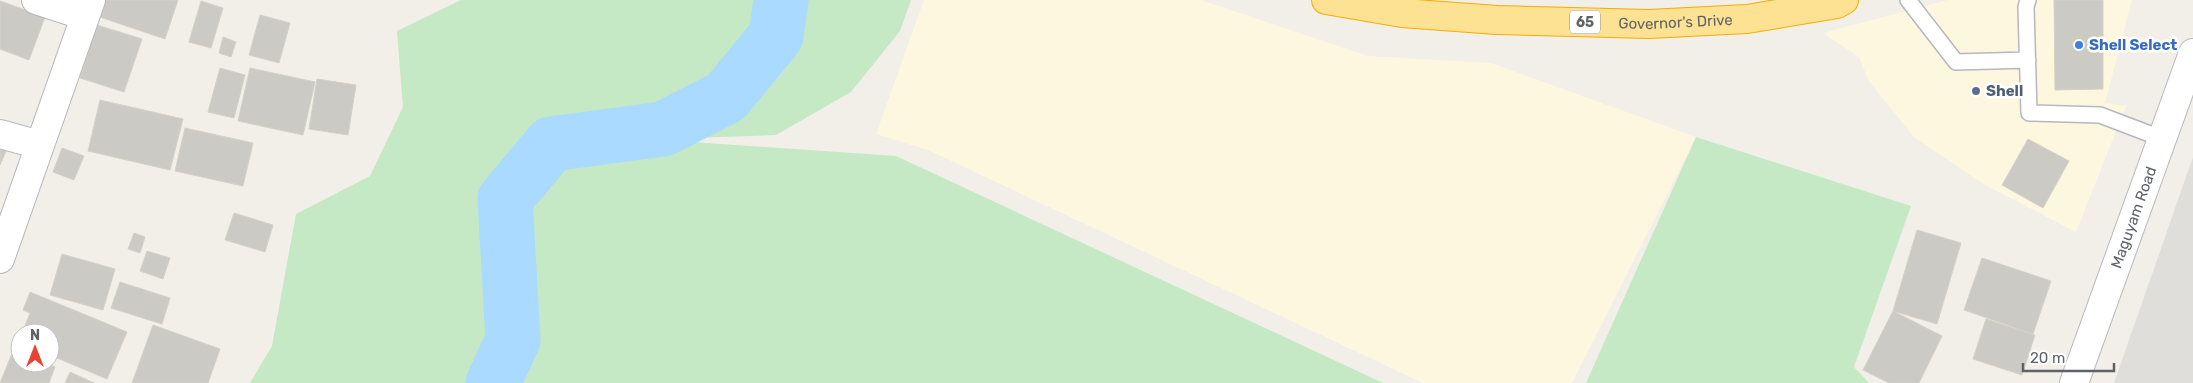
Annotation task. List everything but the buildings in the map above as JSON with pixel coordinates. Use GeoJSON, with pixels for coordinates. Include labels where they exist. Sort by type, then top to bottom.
{"type":"FeatureCollection","features":[{"type":"Feature","properties":{"kind":"highway","name":"Governor's Drive"},"geometry":{"type":"LineString","coordinates":[[1326,0],[1402,12],[1496,20],[1650,24],[1747,18],[1837,4],[1844,0]]}},
{"type":"Feature","properties":{"kind":"street"},"geometry":{"type":"LineString","coordinates":[[0,259],[88,8],[36,0]]}},
{"type":"Feature","properties":{"kind":"street","name":"Maguyam Road"},"geometry":{"type":"LineString","coordinates":[[2074,383],[2193,53]]}},
{"type":"Feature","properties":{"kind":"street"},"geometry":{"type":"LineString","coordinates":[[0,134],[40,145]]}},
{"type":"Feature","properties":{"kind":"lane"},"geometry":{"type":"LineString","coordinates":[[1908,0],[1956,62],[2028,60]]}},
{"type":"Feature","properties":{"kind":"lane"},"geometry":{"type":"LineString","coordinates":[[2028,0],[2026,7],[2029,113],[2100,114],[2163,139]]}},
{"type":"Feature","properties":{"kind":"shaded area"},"geometry":{"type":"Polygon","coordinates":[[[924,0],[1201,0],[1368,56],[1491,63],[1696,137],[1572,383],[1423,383],[928,150],[876,134],[924,0]]]}},
{"type":"Feature","properties":{"kind":"shaded area"},"geometry":{"type":"Polygon","coordinates":[[[1948,0],[2132,0],[2105,103],[2126,106],[2076,232],[1985,185],[1914,137],[1869,81],[1859,57],[1823,33],[1948,0]]]}},
{"type":"Feature","properties":{"kind":"shaded area"},"geometry":{"type":"Polygon","coordinates":[[[2193,157],[2193,383],[2114,383],[2193,157]]]}},
{"type":"Feature","properties":{"kind":"green space"},"geometry":{"type":"Polygon","coordinates":[[[461,0],[911,0],[900,31],[851,92],[776,135],[664,139],[557,156],[518,207],[524,339],[503,383],[250,383],[272,346],[296,214],[370,176],[403,107],[397,31],[461,0]]]}},
{"type":"Feature","properties":{"kind":"green space"},"geometry":{"type":"Polygon","coordinates":[[[1696,137],[1911,206],[1854,367],[1869,383],[1586,383],[1696,137]]]}},
{"type":"Feature","properties":{"kind":"green space"},"geometry":{"type":"Polygon","coordinates":[[[664,140],[896,156],[1383,383],[505,383],[526,338],[520,206],[558,157],[664,140]]]}},
{"type":"Feature","properties":{"kind":"waterway"},"geometry":{"type":"LineString","coordinates":[[493,383],[513,340],[505,199],[551,144],[663,129],[726,97],[776,36],[781,0]]}},
{"type":"Feature","properties":{"kind":"place","name":"Shell Select"},"geometry":{"type":"Point","coordinates":[2079,45]}},
{"type":"Feature","properties":{"kind":"place","name":"Shell"},"geometry":{"type":"Point","coordinates":[1976,91]}}]}
